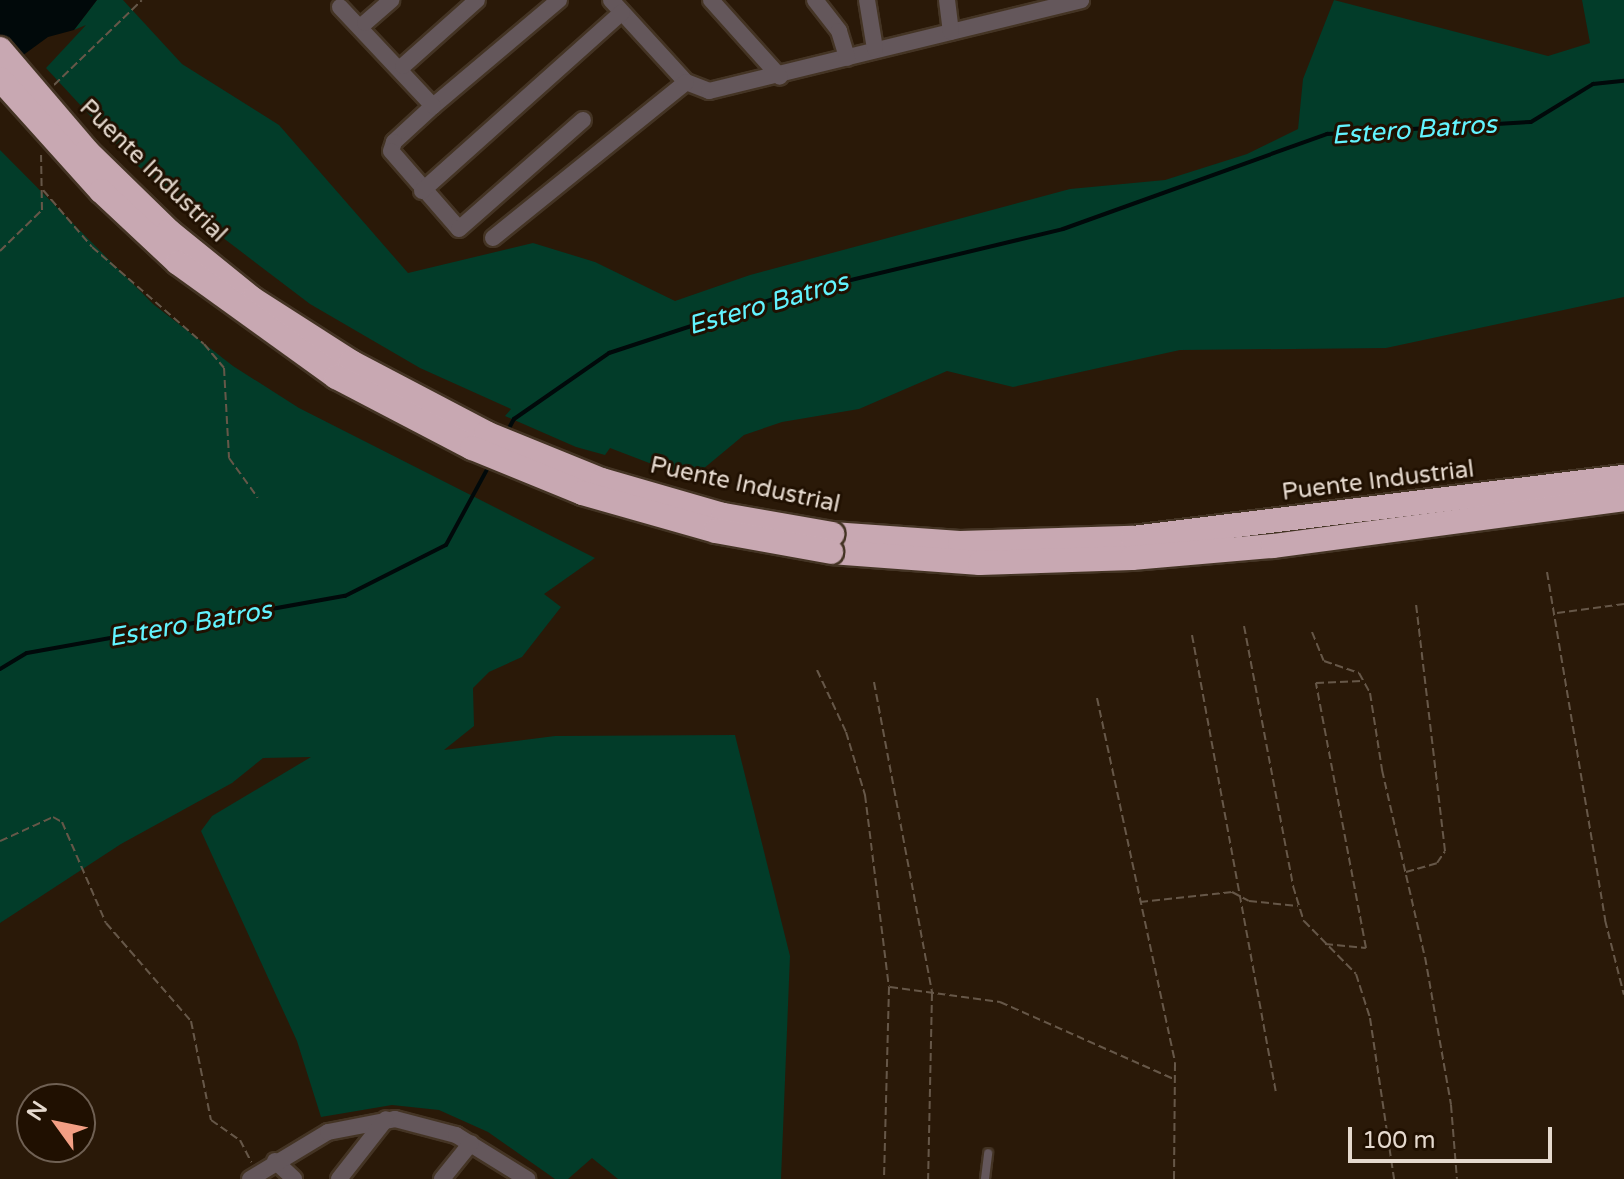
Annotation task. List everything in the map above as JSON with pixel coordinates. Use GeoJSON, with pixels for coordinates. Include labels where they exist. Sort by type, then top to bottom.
{"type":"FeatureCollection","features":[{"type":"Feature","properties":{"kind":"highway","name":"Puente Industrial"},"geometry":{"type":"LineString","coordinates":[[0,49],[87,151],[169,231],[253,299],[351,362],[486,433],[602,480],[723,515],[832,543],[1005,544],[1133,538],[1624,477]]}},
{"type":"Feature","properties":{"kind":"highway","name":"Puente Industrial"},"geometry":{"type":"LineString","coordinates":[[0,79],[82,172],[178,263],[336,377],[472,448],[582,493],[703,528],[967,563],[1132,558],[1273,546],[1624,499]]}},
{"type":"Feature","properties":{"kind":"street"},"geometry":{"type":"LineString","coordinates":[[365,23],[391,0]]}},
{"type":"Feature","properties":{"kind":"street"},"geometry":{"type":"LineString","coordinates":[[403,66],[477,0]]}},
{"type":"Feature","properties":{"kind":"street"},"geometry":{"type":"LineString","coordinates":[[559,0],[433,106],[391,147],[452,227],[462,228],[583,120]]}},
{"type":"Feature","properties":{"kind":"street"},"geometry":{"type":"LineString","coordinates":[[711,0],[780,77]]}},
{"type":"Feature","properties":{"kind":"street"},"geometry":{"type":"LineString","coordinates":[[815,0],[839,31],[847,58]]}},
{"type":"Feature","properties":{"kind":"street"},"geometry":{"type":"LineString","coordinates":[[867,0],[875,49]]}},
{"type":"Feature","properties":{"kind":"street"},"geometry":{"type":"LineString","coordinates":[[947,0],[951,32]]}},
{"type":"Feature","properties":{"kind":"street"},"geometry":{"type":"LineString","coordinates":[[493,238],[694,86],[780,77],[875,49],[951,32],[1026,7],[1081,0]]}},
{"type":"Feature","properties":{"kind":"street"},"geometry":{"type":"LineString","coordinates":[[422,191],[616,6],[694,86]]}},
{"type":"Feature","properties":{"kind":"street"},"geometry":{"type":"LineString","coordinates":[[340,7],[433,106]]}},
{"type":"Feature","properties":{"kind":"street"},"geometry":{"type":"LineString","coordinates":[[254,1176],[328,1132],[386,1119],[431,1125],[471,1143],[527,1179]]}},
{"type":"Feature","properties":{"kind":"street"},"geometry":{"type":"LineString","coordinates":[[339,1179],[386,1119]]}},
{"type":"Feature","properties":{"kind":"street"},"geometry":{"type":"LineString","coordinates":[[442,1179],[471,1143]]}},
{"type":"Feature","properties":{"kind":"street"},"geometry":{"type":"LineString","coordinates":[[275,1161],[294,1179]]}},
{"type":"Feature","properties":{"kind":"lane"},"geometry":{"type":"LineString","coordinates":[[985,1179],[988,1153]]}},
{"type":"Feature","properties":{"kind":"path"},"geometry":{"type":"LineString","coordinates":[[43,190],[92,247],[204,344],[224,368],[229,458],[258,498]]}},
{"type":"Feature","properties":{"kind":"path"},"geometry":{"type":"LineString","coordinates":[[1547,572],[1605,920],[1624,995]]}},
{"type":"Feature","properties":{"kind":"path"},"geometry":{"type":"LineString","coordinates":[[1556,613],[1624,604]]}},
{"type":"Feature","properties":{"kind":"path"},"geometry":{"type":"LineString","coordinates":[[1405,873],[1437,863],[1445,851],[1416,605]]}},
{"type":"Feature","properties":{"kind":"path"},"geometry":{"type":"LineString","coordinates":[[1244,626],[1299,906],[1304,921],[1356,974],[1370,1018],[1394,1179]]}},
{"type":"Feature","properties":{"kind":"path"},"geometry":{"type":"LineString","coordinates":[[1312,632],[1324,661],[1359,673],[1364,681],[1451,1105],[1457,1179]]}},
{"type":"Feature","properties":{"kind":"path"},"geometry":{"type":"LineString","coordinates":[[1192,635],[1276,1091]]}},
{"type":"Feature","properties":{"kind":"path"},"geometry":{"type":"LineString","coordinates":[[817,670],[846,732],[865,795],[889,987],[884,1179]]}},
{"type":"Feature","properties":{"kind":"path"},"geometry":{"type":"LineString","coordinates":[[1324,944],[1366,948],[1316,683],[1364,681]]}},
{"type":"Feature","properties":{"kind":"path"},"geometry":{"type":"LineString","coordinates":[[874,682],[932,993],[928,1179]]}},
{"type":"Feature","properties":{"kind":"path"},"geometry":{"type":"LineString","coordinates":[[1097,698],[1175,1079],[1174,1179]]}},
{"type":"Feature","properties":{"kind":"path"},"geometry":{"type":"LineString","coordinates":[[0,841],[53,817],[62,822],[106,923],[191,1021],[211,1120],[240,1140],[254,1176]]}},
{"type":"Feature","properties":{"kind":"path"},"geometry":{"type":"LineString","coordinates":[[1138,902],[1232,892],[1242,898],[1299,906]]}},
{"type":"Feature","properties":{"kind":"path"},"geometry":{"type":"LineString","coordinates":[[889,987],[1000,1002],[1175,1079]]}},
{"type":"Feature","properties":{"kind":"green space"},"geometry":{"type":"Polygon","coordinates":[[[97,0],[123,0],[182,64],[279,125],[408,273],[533,243],[595,262],[675,301],[750,275],[1070,189],[1165,180],[1247,154],[1298,129],[1303,79],[1334,0],[1548,56],[1590,43],[1582,0],[1624,0],[1624,297],[1386,348],[1180,350],[1013,387],[947,371],[859,409],[782,422],[744,435],[691,479],[610,448],[605,455],[576,447],[505,416],[511,409],[420,368],[310,304],[218,234],[132,161],[46,68],[86,25],[74,30],[97,0]]]}},
{"type":"Feature","properties":{"kind":"green space"},"geometry":{"type":"Polygon","coordinates":[[[0,150],[153,304],[233,366],[299,408],[595,558],[544,594],[561,607],[522,657],[489,672],[473,688],[474,726],[444,750],[555,736],[735,735],[790,956],[781,1179],[618,1179],[592,1158],[568,1179],[555,1179],[488,1132],[439,1110],[392,1105],[321,1117],[297,1041],[201,831],[212,816],[311,757],[263,758],[232,783],[121,844],[0,923],[0,150]]]}},
{"type":"Feature","properties":{"kind":"shaded area"},"geometry":{"type":"Polygon","coordinates":[[[0,0],[97,0],[74,30],[48,37],[0,72],[0,0]]]}},
{"type":"Feature","properties":{"kind":"waterway","name":"Estero Batros"},"geometry":{"type":"LineString","coordinates":[[507,432],[514,419],[609,353],[776,298],[1063,229],[1327,134],[1531,122],[1593,84],[1624,81]]}},
{"type":"Feature","properties":{"kind":"waterway","name":"Estero Batros"},"geometry":{"type":"LineString","coordinates":[[0,669],[27,653],[345,596],[446,545],[490,464]]}}]}
